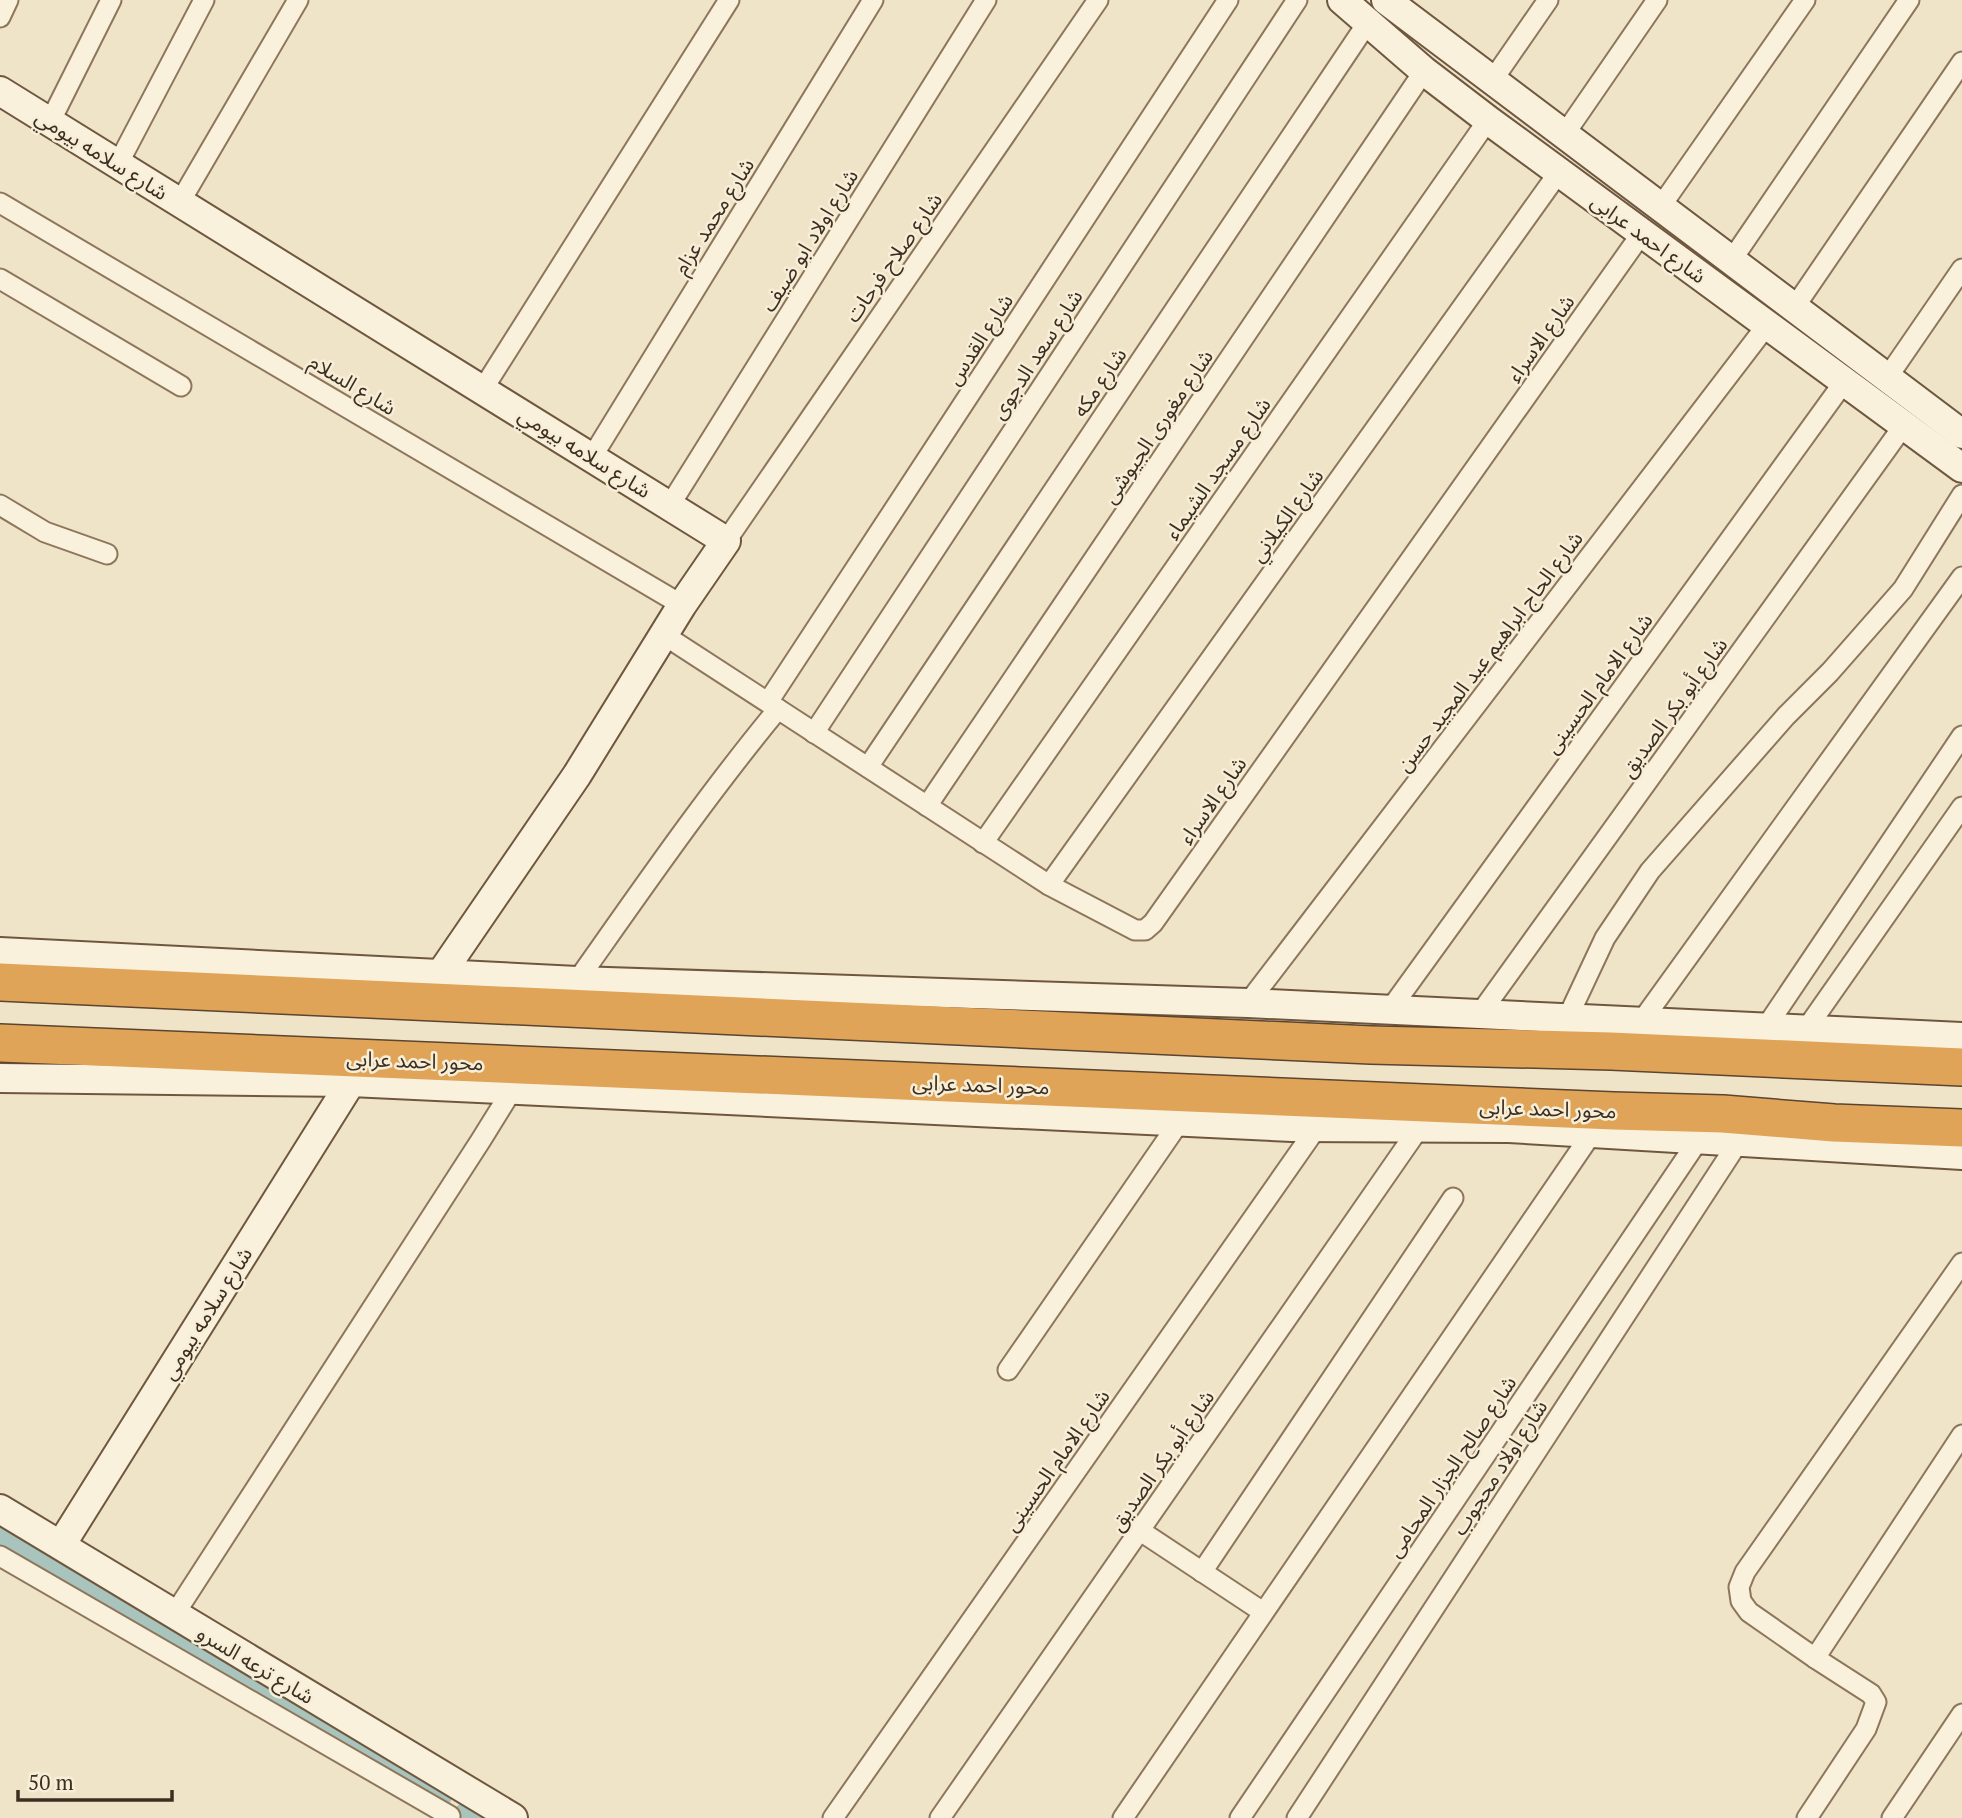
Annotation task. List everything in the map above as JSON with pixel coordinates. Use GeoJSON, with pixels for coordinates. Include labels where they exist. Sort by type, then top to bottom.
{"type":"FeatureCollection","features":[{"type":"Feature","properties":{"kind":"highway"},"geometry":{"type":"LineString","coordinates":[[0,982],[1371,1045],[1611,1051],[1962,1067]]}},
{"type":"Feature","properties":{"kind":"highway","name":"محور احمد عرابى"},"geometry":{"type":"LineString","coordinates":[[0,1043],[1723,1114],[1834,1123],[1962,1128]]}},
{"type":"Feature","properties":{"kind":"street"},"geometry":{"type":"LineString","coordinates":[[0,17],[8,0]]}},
{"type":"Feature","properties":{"kind":"street"},"geometry":{"type":"LineString","coordinates":[[50,122],[111,0]]}},
{"type":"Feature","properties":{"kind":"street"},"geometry":{"type":"LineString","coordinates":[[118,164],[204,0]]}},
{"type":"Feature","properties":{"kind":"street"},"geometry":{"type":"LineString","coordinates":[[180,202],[298,0]]}},
{"type":"Feature","properties":{"kind":"street"},"geometry":{"type":"LineString","coordinates":[[483,390],[729,0]]}},
{"type":"Feature","properties":{"kind":"street","name":"شارع محمد عزام"},"geometry":{"type":"LineString","coordinates":[[592,457],[873,0]]}},
{"type":"Feature","properties":{"kind":"street","name":"شارع اولاد ابو ضيف"},"geometry":{"type":"LineString","coordinates":[[670,505],[986,0]]}},
{"type":"Feature","properties":{"kind":"street","name":"شارع صلاح فرحات"},"geometry":{"type":"LineString","coordinates":[[726,541],[1098,0]]}},
{"type":"Feature","properties":{"kind":"street","name":"شارع القدس"},"geometry":{"type":"LineString","coordinates":[[577,981],[773,706],[1228,0]]}},
{"type":"Feature","properties":{"kind":"street","name":"شارع سعد الدجوى"},"geometry":{"type":"LineString","coordinates":[[814,733],[1297,0]]}},
{"type":"Feature","properties":{"kind":"street","name":"شارع احمد عرابى"},"geometry":{"type":"LineString","coordinates":[[1342,0],[1424,71],[1517,142],[1962,468]]}},
{"type":"Feature","properties":{"kind":"street"},"geometry":{"type":"LineString","coordinates":[[1492,81],[1548,0]]}},
{"type":"Feature","properties":{"kind":"street"},"geometry":{"type":"LineString","coordinates":[[1564,135],[1657,0]]}},
{"type":"Feature","properties":{"kind":"street"},"geometry":{"type":"LineString","coordinates":[[1661,206],[1805,0]]}},
{"type":"Feature","properties":{"kind":"street"},"geometry":{"type":"LineString","coordinates":[[1731,261],[1909,0]]}},
{"type":"Feature","properties":{"kind":"street","name":"شارع احمد عرابى"},"geometry":{"type":"LineString","coordinates":[[1393,3],[1535,114],[1960,430]]}},
{"type":"Feature","properties":{"kind":"street","name":"شارع مكه"},"geometry":{"type":"LineString","coordinates":[[868,767],[1368,22]]}},
{"type":"Feature","properties":{"kind":"street"},"geometry":{"type":"LineString","coordinates":[[1794,308],[1962,62]]}},
{"type":"Feature","properties":{"kind":"street","name":"شارع مغورى الجيوشى"},"geometry":{"type":"LineString","coordinates":[[927,806],[1424,71]]}},
{"type":"Feature","properties":{"kind":"street","name":"شارع سلامه بيومي"},"geometry":{"type":"LineString","coordinates":[[0,91],[726,541]]}},
{"type":"Feature","properties":{"kind":"street"},"geometry":{"type":"LineString","coordinates":[[1517,142],[1535,114]]}},
{"type":"Feature","properties":{"kind":"street","name":"شارع مسجد الشيماء"},"geometry":{"type":"LineString","coordinates":[[984,843],[1488,120]]}},
{"type":"Feature","properties":{"kind":"street","name":"شارع الكيلاني"},"geometry":{"type":"LineString","coordinates":[[1049,886],[1559,172]]}},
{"type":"Feature","properties":{"kind":"street","name":"شارع السلام"},"geometry":{"type":"LineString","coordinates":[[0,203],[682,605]]}},
{"type":"Feature","properties":{"kind":"street","name":"شارع الاسراء"},"geometry":{"type":"LineString","coordinates":[[664,635],[1049,886],[1135,930],[1145,930],[1153,923],[1642,233]]}},
{"type":"Feature","properties":{"kind":"street"},"geometry":{"type":"LineString","coordinates":[[1887,378],[1962,269]]}},
{"type":"Feature","properties":{"kind":"street"},"geometry":{"type":"LineString","coordinates":[[0,279],[181,386]]}},
{"type":"Feature","properties":{"kind":"street","name":"شارع الحاج ابراهيم عبد المجيد حسن"},"geometry":{"type":"LineString","coordinates":[[1248,1003],[1767,325]]}},
{"type":"Feature","properties":{"kind":"street","name":"شارع الامام الحسينى"},"geometry":{"type":"LineString","coordinates":[[1389,1011],[1844,382]]}},
{"type":"Feature","properties":{"kind":"street","name":"شارع أبو بكر الصديق"},"geometry":{"type":"LineString","coordinates":[[1479,1015],[1904,425]]}},
{"type":"Feature","properties":{"kind":"street"},"geometry":{"type":"LineString","coordinates":[[1567,1018],[1605,938],[1650,871],[1786,716],[1830,672],[1903,589],[1962,495]]}},
{"type":"Feature","properties":{"kind":"street"},"geometry":{"type":"LineString","coordinates":[[0,505],[45,532],[107,554]]}},
{"type":"Feature","properties":{"kind":"street"},"geometry":{"type":"LineString","coordinates":[[440,975],[577,775],[682,605],[726,541]]}},
{"type":"Feature","properties":{"kind":"street"},"geometry":{"type":"LineString","coordinates":[[1641,1022],[1962,578]]}},
{"type":"Feature","properties":{"kind":"street"},"geometry":{"type":"LineString","coordinates":[[1766,1027],[1962,736]]}},
{"type":"Feature","properties":{"kind":"street"},"geometry":{"type":"LineString","coordinates":[[1807,1028],[1962,807]]}},
{"type":"Feature","properties":{"kind":"street"},"geometry":{"type":"LineString","coordinates":[[0,952],[577,981],[1248,1003],[1962,1037]]}},
{"type":"Feature","properties":{"kind":"street"},"geometry":{"type":"LineString","coordinates":[[0,1078],[351,1082],[1317,1127],[1509,1128],[1962,1155]]}},
{"type":"Feature","properties":{"kind":"street","name":"شارع سلامه بيومي"},"geometry":{"type":"LineString","coordinates":[[61,1545],[351,1082]]}},
{"type":"Feature","properties":{"kind":"street"},"geometry":{"type":"LineString","coordinates":[[174,1615],[512,1090]]}},
{"type":"Feature","properties":{"kind":"street"},"geometry":{"type":"LineString","coordinates":[[1008,1370],[1180,1121]]}},
{"type":"Feature","properties":{"kind":"street","name":"شارع الامام الحسينى"},"geometry":{"type":"LineString","coordinates":[[833,1818],[1317,1127]]}},
{"type":"Feature","properties":{"kind":"street","name":"شارع أبو بكر الصديق"},"geometry":{"type":"LineString","coordinates":[[940,1818],[1419,1128]]}},
{"type":"Feature","properties":{"kind":"street"},"geometry":{"type":"LineString","coordinates":[[1124,1818],[1591,1133]]}},
{"type":"Feature","properties":{"kind":"street","name":"شارع صالح الجزار المحامى"},"geometry":{"type":"LineString","coordinates":[[1240,1818],[1699,1139]]}},
{"type":"Feature","properties":{"kind":"street","name":"شارع اولاد محجوب"},"geometry":{"type":"LineString","coordinates":[[1297,1818],[1739,1141]]}},
{"type":"Feature","properties":{"kind":"street"},"geometry":{"type":"LineString","coordinates":[[1202,1572],[1452,1198]]}},
{"type":"Feature","properties":{"kind":"street"},"geometry":{"type":"LineString","coordinates":[[1807,1818],[1866,1729],[1876,1702],[1871,1694],[1749,1612],[1741,1601],[1738,1587],[1745,1572],[1962,1263]]}},
{"type":"Feature","properties":{"kind":"street"},"geometry":{"type":"LineString","coordinates":[[1815,1658],[1962,1435]]}},
{"type":"Feature","properties":{"kind":"street","name":"شارع ترعه السرو"},"geometry":{"type":"LineString","coordinates":[[0,1509],[513,1818]]}},
{"type":"Feature","properties":{"kind":"street"},"geometry":{"type":"LineString","coordinates":[[1139,1530],[1263,1612]]}},
{"type":"Feature","properties":{"kind":"street","name":"شارع ترعه السرو"},"geometry":{"type":"LineString","coordinates":[[0,1556],[450,1817]]}},
{"type":"Feature","properties":{"kind":"street"},"geometry":{"type":"LineString","coordinates":[[1892,1818],[1962,1714]]}},
{"type":"Feature","properties":{"kind":"street"},"geometry":{"type":"LineString","coordinates":[[450,1817],[470,1791]]}},
{"type":"Feature","properties":{"kind":"waterway"},"geometry":{"type":"LineString","coordinates":[[0,1534],[441,1797]]}},
{"type":"Feature","properties":{"kind":"waterway"},"geometry":{"type":"LineString","coordinates":[[466,1812],[476,1818]]}}]}
